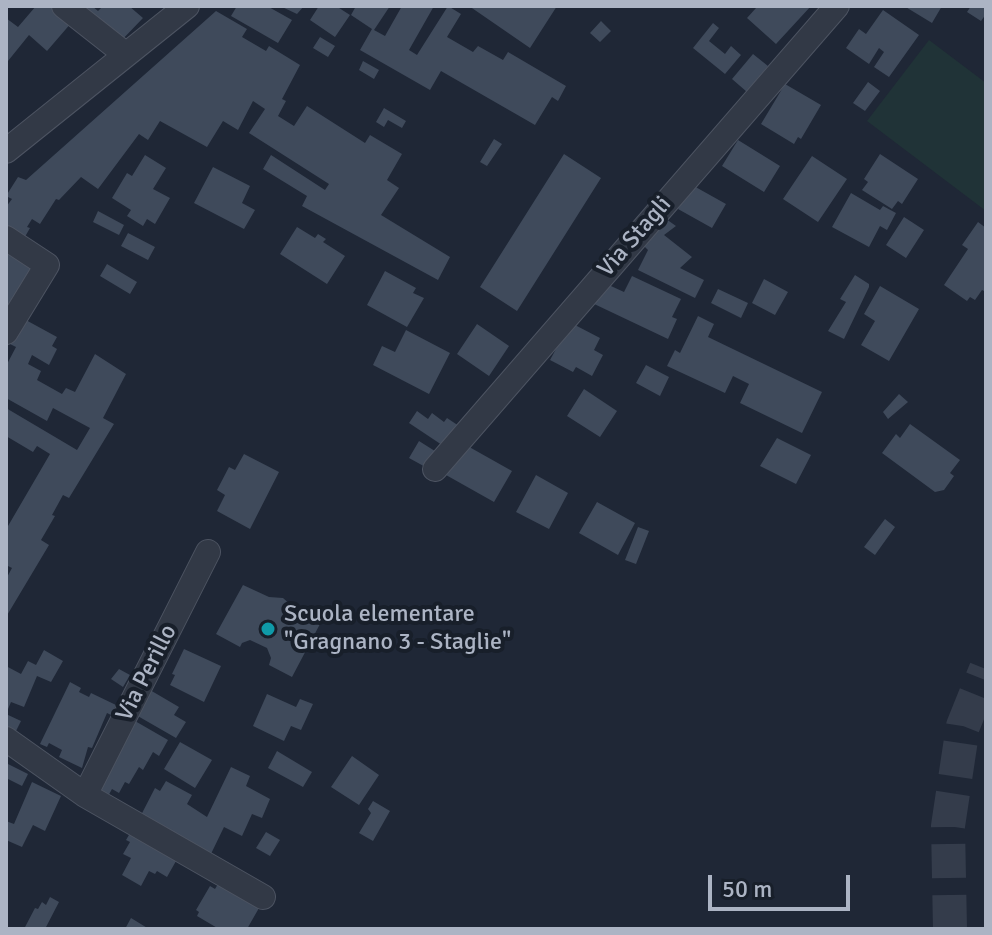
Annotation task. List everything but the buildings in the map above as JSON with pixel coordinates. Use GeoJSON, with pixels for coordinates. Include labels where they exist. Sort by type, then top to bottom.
{"type":"FeatureCollection","features":[{"type":"Feature","properties":{"kind":"street"},"geometry":{"type":"LineString","coordinates":[[64,6],[125,54]]}},
{"type":"Feature","properties":{"kind":"street"},"geometry":{"type":"LineString","coordinates":[[6,151],[187,6]]}},
{"type":"Feature","properties":{"kind":"street","name":"Via Stagli"},"geometry":{"type":"LineString","coordinates":[[435,469],[837,6]]}},
{"type":"Feature","properties":{"kind":"street"},"geometry":{"type":"LineString","coordinates":[[6,238],[47,265],[6,332]]}},
{"type":"Feature","properties":{"kind":"street","name":"Via Perillo"},"geometry":{"type":"LineString","coordinates":[[85,795],[208,552]]}},
{"type":"Feature","properties":{"kind":"street"},"geometry":{"type":"LineString","coordinates":[[6,739],[85,795],[263,897]]}},
{"type":"Feature","properties":{"kind":"green space"},"geometry":{"type":"Polygon","coordinates":[[[929,40],[986,83],[986,211],[867,121],[929,40]]]}},
{"type":"Feature","properties":{"kind":"tunnel"},"geometry":{"type":"LineString","coordinates":[[950,929],[948,826],[963,726],[986,669]]}},
{"type":"Feature","properties":{"kind":"place","name":"Scuola elementare \"Gragnano 3 - Staglie\""},"geometry":{"type":"Point","coordinates":[268,629]}}]}
